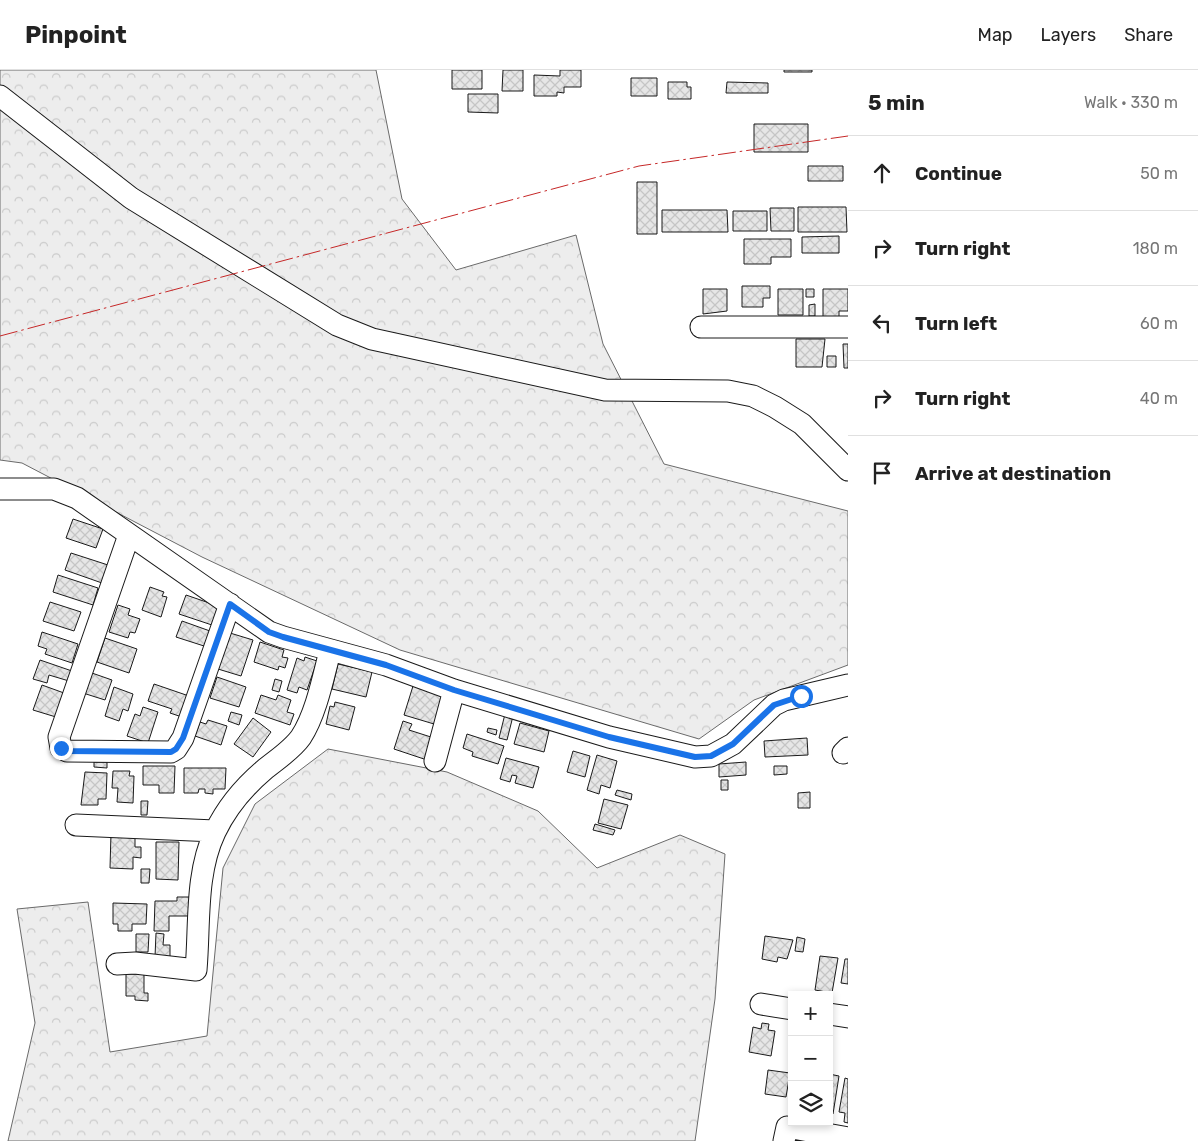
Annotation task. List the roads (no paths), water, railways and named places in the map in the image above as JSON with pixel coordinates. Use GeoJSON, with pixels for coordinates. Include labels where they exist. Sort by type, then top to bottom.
{"type":"FeatureCollection","features":[{"type":"Feature","properties":{"kind":"street"},"geometry":{"type":"LineString","coordinates":[[0,96],[131,198],[337,325],[372,339],[605,390],[728,391],[753,396],[802,424],[848,470]]}},
{"type":"Feature","properties":{"kind":"street"},"geometry":{"type":"LineString","coordinates":[[701,327],[848,327]]}},
{"type":"Feature","properties":{"kind":"street"},"geometry":{"type":"LineString","coordinates":[[0,489],[54,489],[77,498],[269,632],[330,651],[386,665],[454,690],[609,737],[695,757],[711,756],[733,744],[774,705],[784,700],[848,685]]}},
{"type":"Feature","properties":{"kind":"street"},"geometry":{"type":"LineString","coordinates":[[129,535],[59,737],[61,748],[86,751],[171,752],[176,749],[183,738],[230,604]]}},
{"type":"Feature","properties":{"kind":"street"},"geometry":{"type":"LineString","coordinates":[[117,964],[135,963],[196,970],[202,877],[215,831],[238,797],[302,736],[318,696],[330,651]]}},
{"type":"Feature","properties":{"kind":"street"},"geometry":{"type":"LineString","coordinates":[[435,760],[454,690]]}},
{"type":"Feature","properties":{"kind":"street"},"geometry":{"type":"LineString","coordinates":[[76,825],[215,831]]}},
{"type":"Feature","properties":{"kind":"street"},"geometry":{"type":"LineString","coordinates":[[761,1004],[788,1008]]}},
{"type":"Feature","properties":{"kind":"street"},"geometry":{"type":"LineString","coordinates":[[833,1015],[848,1017]]}},
{"type":"Feature","properties":{"kind":"street"},"geometry":{"type":"LineString","coordinates":[[784,1141],[787,1127],[848,1138]]}}]}
